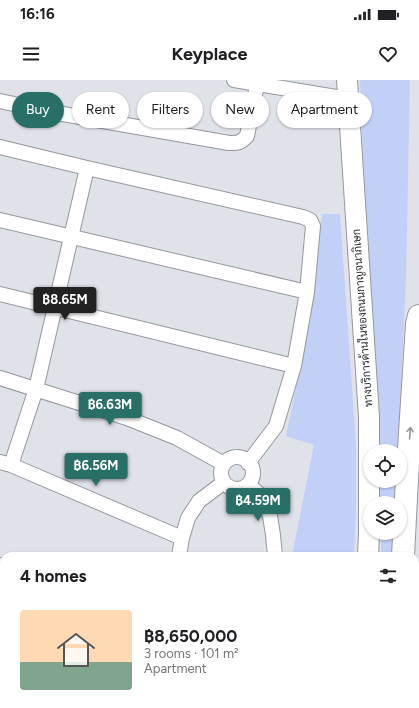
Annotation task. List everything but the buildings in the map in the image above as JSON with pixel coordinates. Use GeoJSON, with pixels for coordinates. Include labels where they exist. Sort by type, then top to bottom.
{"type":"FeatureCollection","features":[{"type":"Feature","properties":{"kind":"highway"},"geometry":{"type":"LineString","coordinates":[[403,552],[417,324],[419,316]]}},
{"type":"Feature","properties":{"kind":"main road","name":"ทางบริการด้านในของถนนกาญจนาภิเษก"},"geometry":{"type":"LineString","coordinates":[[348,90],[368,417],[368,552]]}},
{"type":"Feature","properties":{"kind":"street"},"geometry":{"type":"LineString","coordinates":[[234,80],[257,84],[348,90]]}},
{"type":"Feature","properties":{"kind":"street"},"geometry":{"type":"LineString","coordinates":[[0,101],[73,116],[229,143],[238,143],[247,136],[257,84]]}},
{"type":"Feature","properties":{"kind":"street"},"geometry":{"type":"LineString","coordinates":[[0,147],[303,217],[310,220],[313,226],[307,292],[294,366],[276,426],[248,463]]}},
{"type":"Feature","properties":{"kind":"street"},"geometry":{"type":"LineString","coordinates":[[87,168],[36,389],[5,464],[182,538]]}},
{"type":"Feature","properties":{"kind":"street"},"geometry":{"type":"LineString","coordinates":[[0,220],[307,292]]}},
{"type":"Feature","properties":{"kind":"street"},"geometry":{"type":"LineString","coordinates":[[0,294],[294,366]]}},
{"type":"Feature","properties":{"kind":"street"},"geometry":{"type":"LineString","coordinates":[[0,378],[127,418],[177,438],[224,464]]}},
{"type":"Feature","properties":{"kind":"street"},"geometry":{"type":"LineString","coordinates":[[236,457],[243,459],[248,463],[252,468],[253,474],[248,485],[235,490],[223,483],[221,470],[224,464],[229,459],[236,457]]}},
{"type":"Feature","properties":{"kind":"street"},"geometry":{"type":"LineString","coordinates":[[180,552],[188,518],[199,501],[223,483]]}},
{"type":"Feature","properties":{"kind":"street"},"geometry":{"type":"LineString","coordinates":[[248,485],[264,497],[270,516],[275,552]]}},
{"type":"Feature","properties":{"kind":"shaded area"},"geometry":{"type":"Polygon","coordinates":[[[360,80],[410,80],[406,280],[398,444],[379,444],[378,410],[367,264],[362,128],[372,128],[372,92],[360,92],[360,80]]]}},
{"type":"Feature","properties":{"kind":"shaded area"},"geometry":{"type":"Polygon","coordinates":[[[322,214],[340,214],[356,445],[354,552],[293,552],[314,445],[286,436],[302,359],[322,214]]]}},
{"type":"Feature","properties":{"kind":"shaded area"},"geometry":{"type":"Polygon","coordinates":[[[380,488],[396,488],[395,496],[380,496],[380,488]]]}},
{"type":"Feature","properties":{"kind":"shaded area"},"geometry":{"type":"Polygon","coordinates":[[[381,540],[393,540],[392,552],[381,552],[381,540]]]}}]}
